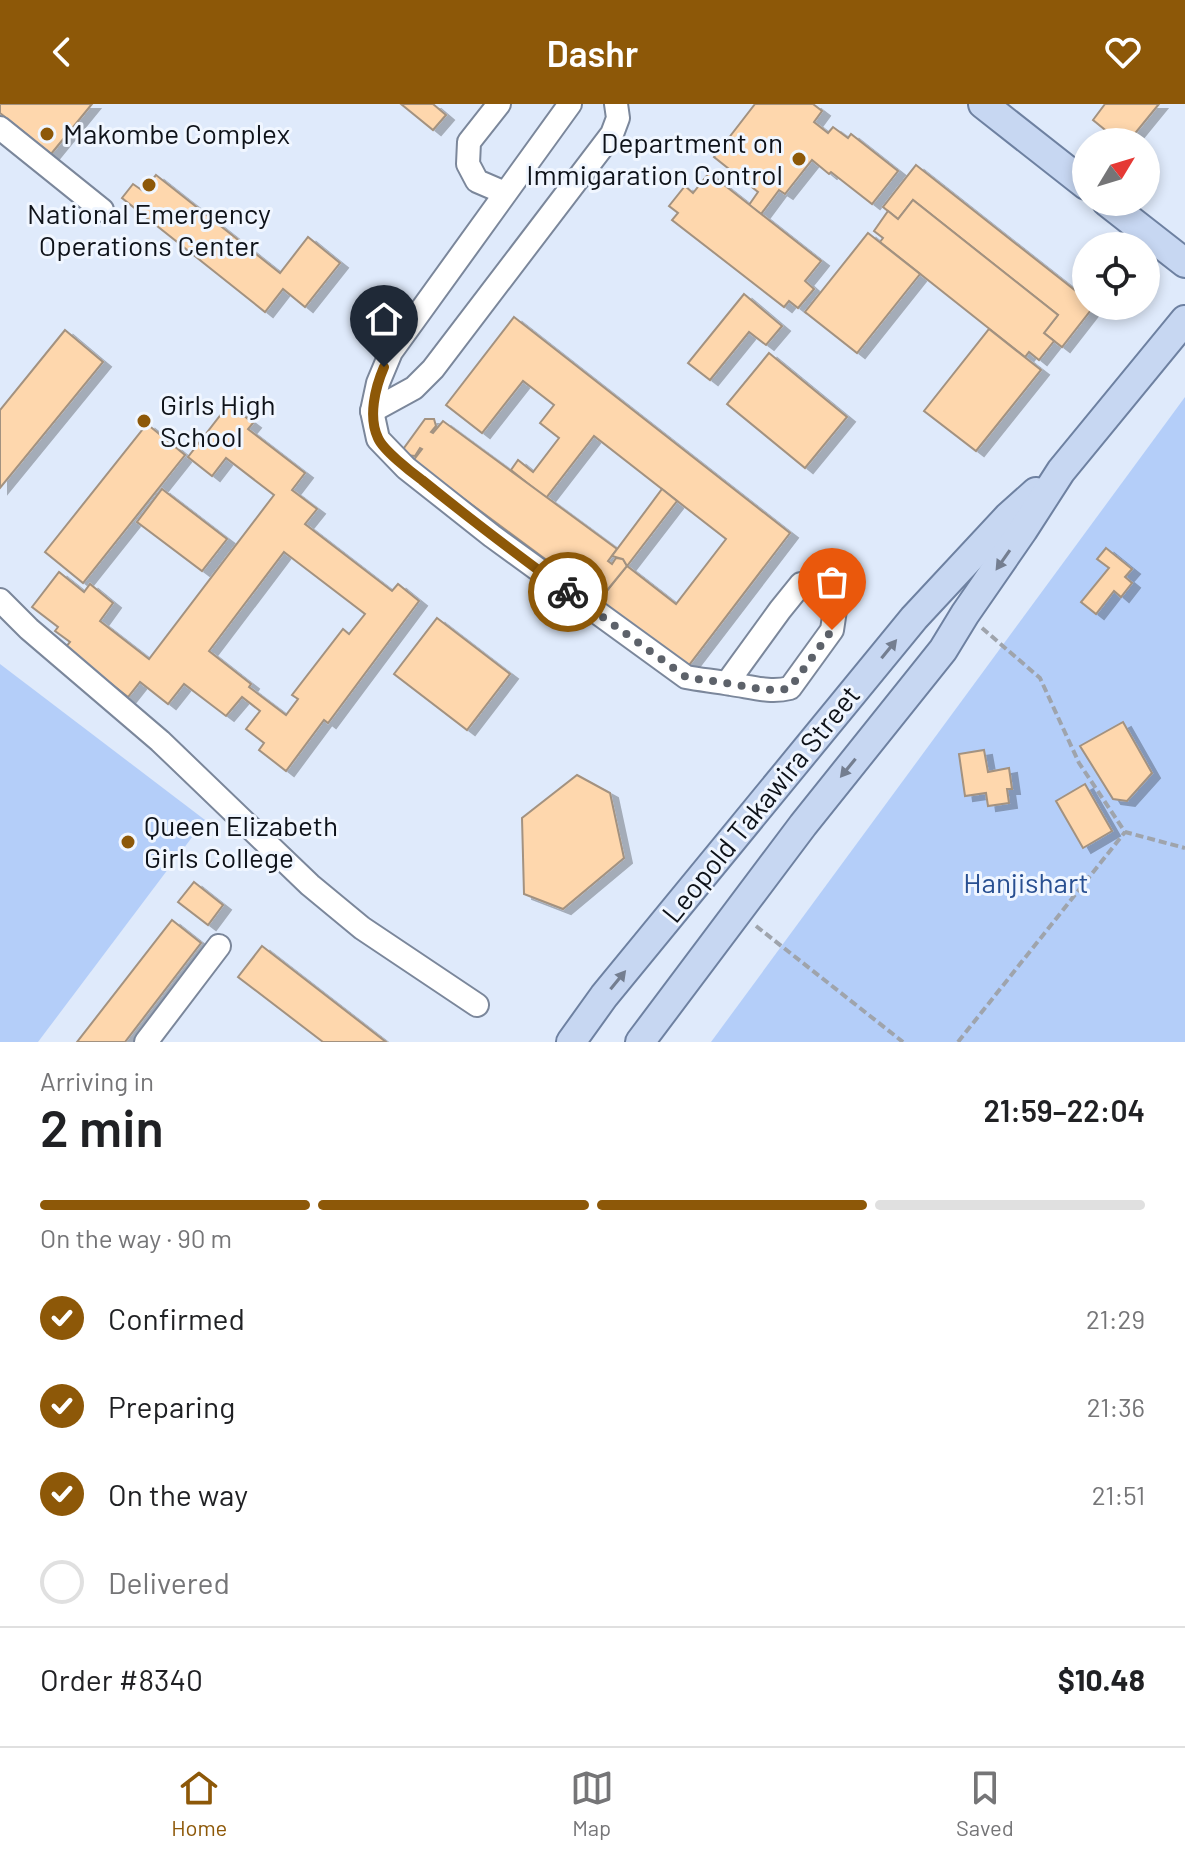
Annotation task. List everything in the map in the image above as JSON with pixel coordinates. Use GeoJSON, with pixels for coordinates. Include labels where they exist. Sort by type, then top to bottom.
{"type":"FeatureCollection","features":[{"type":"Feature","properties":{"kind":"main road"},"geometry":{"type":"LineString","coordinates":[[983,104],[1072,174]]}},
{"type":"Feature","properties":{"kind":"main road"},"geometry":{"type":"LineString","coordinates":[[1125,216],[1185,263]]}},
{"type":"Feature","properties":{"kind":"main road","name":"Leopold Takawira Street"},"geometry":{"type":"LineString","coordinates":[[571,1042],[604,996],[914,618],[1008,517],[1061,471],[1174,348],[1185,320]]}},
{"type":"Feature","properties":{"kind":"main road","name":"Leopold Takawira Street"},"geometry":{"type":"LineString","coordinates":[[640,1042],[803,825],[943,650],[1061,471]]}},
{"type":"Feature","properties":{"kind":"lane"},"geometry":{"type":"LineString","coordinates":[[499,104],[469,142],[468,164],[477,181],[505,193]]}},
{"type":"Feature","properties":{"kind":"lane"},"geometry":{"type":"LineString","coordinates":[[570,104],[391,352],[378,383],[372,411],[378,439],[406,468],[492,536],[686,677],[776,691],[790,688],[832,630],[835,610],[825,591],[812,582],[801,584],[727,683]]}},
{"type":"Feature","properties":{"kind":"lane"},"geometry":{"type":"LineString","coordinates":[[372,411],[414,388],[433,369],[612,134],[618,118],[616,104]]}},
{"type":"Feature","properties":{"kind":"lane"},"geometry":{"type":"LineString","coordinates":[[0,128],[102,210]]}},
{"type":"Feature","properties":{"kind":"lane"},"geometry":{"type":"LineString","coordinates":[[0,600],[29,629],[160,741],[310,885],[362,928],[477,1005]]}},
{"type":"Feature","properties":{"kind":"lane"},"geometry":{"type":"LineString","coordinates":[[146,1042],[219,946]]}},
{"type":"Feature","properties":{"kind":"path"},"geometry":{"type":"LineString","coordinates":[[965,614],[1040,678],[1079,763],[1125,832],[1185,848]]}},
{"type":"Feature","properties":{"kind":"path"},"geometry":{"type":"LineString","coordinates":[[958,1042],[1125,832]]}},
{"type":"Feature","properties":{"kind":"path"},"geometry":{"type":"LineString","coordinates":[[738,912],[903,1042]]}},
{"type":"Feature","properties":{"kind":"shaded area"},"geometry":{"type":"Polygon","coordinates":[[[0,104],[1185,104],[1185,1042],[0,1042],[0,104]]]}},
{"type":"Feature","properties":{"kind":"green space","name":"Hanjishart"},"geometry":{"type":"Polygon","coordinates":[[[1185,397],[1185,1042],[711,1042],[1185,397]]]}},
{"type":"Feature","properties":{"kind":"green space"},"geometry":{"type":"Polygon","coordinates":[[[0,664],[205,820],[38,1042],[0,1042],[0,664]]]}},
{"type":"Feature","properties":{"kind":"building","name":"Makombe Complex"},"geometry":{"type":"Polygon","coordinates":[[[0,104],[92,104],[51,154],[0,113],[0,104]]]}},
{"type":"Feature","properties":{"kind":"building"},"geometry":{"type":"Polygon","coordinates":[[[401,104],[433,104],[446,115],[433,130],[401,104]]]}},
{"type":"Feature","properties":{"kind":"building","name":"Department on Immigaration Control"},"geometry":{"type":"Polygon","coordinates":[[[755,104],[813,104],[822,111],[814,122],[828,133],[833,127],[848,138],[851,134],[898,171],[872,204],[812,160],[785,194],[779,190],[761,214],[749,205],[758,192],[714,157],[755,104]]]}},
{"type":"Feature","properties":{"kind":"building"},"geometry":{"type":"Polygon","coordinates":[[[1105,104],[1159,104],[1139,128],[1103,128],[1093,120],[1105,104]]]}},
{"type":"Feature","properties":{"kind":"building"},"geometry":{"type":"Polygon","coordinates":[[[916,165],[1072,288],[1072,320],[1083,320],[1062,347],[1044,333],[1058,315],[913,200],[898,219],[883,207],[916,165]]]}},
{"type":"Feature","properties":{"kind":"building"},"geometry":{"type":"Polygon","coordinates":[[[709,173],[821,261],[805,281],[814,289],[798,308],[789,301],[784,307],[672,220],[678,213],[669,206],[685,186],[693,193],[709,173]]]}},
{"type":"Feature","properties":{"kind":"building"},"geometry":{"type":"Polygon","coordinates":[[[156,175],[280,273],[308,237],[340,263],[305,307],[283,289],[265,312],[122,198],[133,184],[143,191],[156,175]]]}},
{"type":"Feature","properties":{"kind":"building"},"geometry":{"type":"Polygon","coordinates":[[[913,200],[1058,315],[1044,333],[1054,341],[1039,360],[1029,352],[1025,357],[880,242],[883,238],[874,231],[888,211],[898,219],[913,200]]]}},
{"type":"Feature","properties":{"kind":"building"},"geometry":{"type":"Polygon","coordinates":[[[868,233],[920,274],[857,353],[805,312],[868,233]]]}},
{"type":"Feature","properties":{"kind":"building"},"geometry":{"type":"Polygon","coordinates":[[[744,294],[782,326],[766,345],[749,332],[710,380],[688,363],[744,294]]]}},
{"type":"Feature","properties":{"kind":"building"},"geometry":{"type":"Polygon","coordinates":[[[514,317],[790,533],[686,669],[599,601],[627,566],[676,604],[726,539],[594,436],[546,498],[511,470],[518,460],[533,472],[559,438],[540,423],[554,405],[523,381],[482,433],[446,405],[514,317]]]}},
{"type":"Feature","properties":{"kind":"building"},"geometry":{"type":"Polygon","coordinates":[[[989,329],[1041,370],[976,451],[924,411],[989,329]]]}},
{"type":"Feature","properties":{"kind":"building"},"geometry":{"type":"Polygon","coordinates":[[[65,330],[103,362],[0,488],[0,410],[65,330]]]}},
{"type":"Feature","properties":{"kind":"building"},"geometry":{"type":"Polygon","coordinates":[[[769,353],[847,417],[805,468],[727,404],[769,353]]]}},
{"type":"Feature","properties":{"kind":"building"},"geometry":{"type":"Polygon","coordinates":[[[229,404],[253,423],[248,429],[305,473],[292,490],[317,509],[305,524],[392,591],[398,584],[419,601],[328,723],[324,720],[286,771],[259,750],[264,743],[246,729],[260,711],[242,697],[226,716],[184,684],[168,704],[140,682],[128,697],[65,648],[70,642],[55,631],[58,627],[32,607],[59,572],[84,592],[90,584],[113,603],[100,621],[149,659],[274,495],[226,458],[212,476],[188,457],[229,404]],[[284,552],[209,651],[286,715],[298,699],[292,695],[343,629],[349,634],[365,614],[284,552]]]}},
{"type":"Feature","properties":{"kind":"building"},"geometry":{"type":"Polygon","coordinates":[[[425,419],[434,419],[436,426],[433,433],[443,421],[617,549],[608,561],[612,564],[616,558],[623,559],[627,566],[604,594],[598,594],[595,587],[601,579],[597,576],[587,590],[413,461],[422,449],[415,456],[406,455],[404,448],[425,419]]]}},
{"type":"Feature","properties":{"kind":"building","name":"Girls High School"},"geometry":{"type":"Polygon","coordinates":[[[147,424],[185,455],[83,583],[45,552],[147,424]]]}},
{"type":"Feature","properties":{"kind":"building"},"geometry":{"type":"Polygon","coordinates":[[[162,489],[227,539],[202,571],[137,522],[162,489]]]}},
{"type":"Feature","properties":{"kind":"building"},"geometry":{"type":"Polygon","coordinates":[[[662,489],[677,501],[627,566],[623,559],[612,556],[662,489]]]}},
{"type":"Feature","properties":{"kind":"building"},"geometry":{"type":"Polygon","coordinates":[[[1106,548],[1132,569],[1125,577],[1132,583],[1121,597],[1114,591],[1096,614],[1081,602],[1109,568],[1097,559],[1106,548]]]}},
{"type":"Feature","properties":{"kind":"building"},"geometry":{"type":"Polygon","coordinates":[[[437,618],[510,674],[467,730],[394,674],[437,618]]]}},
{"type":"Feature","properties":{"kind":"building"},"geometry":{"type":"Polygon","coordinates":[[[1123,722],[1152,773],[1127,801],[1113,799],[1080,746],[1123,722]]]}},
{"type":"Feature","properties":{"kind":"building"},"geometry":{"type":"Polygon","coordinates":[[[984,750],[988,772],[1009,768],[1012,789],[1007,789],[1009,803],[988,806],[986,793],[965,796],[959,754],[984,750]]]}},
{"type":"Feature","properties":{"kind":"building"},"geometry":{"type":"Polygon","coordinates":[[[577,775],[610,793],[624,858],[563,909],[524,894],[522,818],[577,775]]]}},
{"type":"Feature","properties":{"kind":"building"},"geometry":{"type":"Polygon","coordinates":[[[1085,784],[1112,831],[1083,848],[1056,801],[1085,784]]]}},
{"type":"Feature","properties":{"kind":"building"},"geometry":{"type":"Polygon","coordinates":[[[194,882],[223,905],[208,925],[178,902],[194,882]]]}},
{"type":"Feature","properties":{"kind":"building"},"geometry":{"type":"Polygon","coordinates":[[[172,920],[201,943],[125,1042],[77,1042],[172,920]]]}},
{"type":"Feature","properties":{"kind":"building","name":"Queen Elizabeth Girls College"},"geometry":{"type":"Polygon","coordinates":[[[262,946],[386,1042],[323,1042],[238,977],[262,946]]]}},
{"type":"Feature","properties":{"kind":"way so far"},"geometry":{"type":"LineString","coordinates":[[568,592],[686,677],[708,682],[776,691],[790,688],[832,630]]}},
{"type":"Feature","properties":{"kind":"place","name":"Makombe Complex"},"geometry":{"type":"Point","coordinates":[47,134]}},
{"type":"Feature","properties":{"kind":"place","name":"Department on Immigaration Control"},"geometry":{"type":"Point","coordinates":[799,159]}},
{"type":"Feature","properties":{"kind":"place","name":"National Emergency Operations Center"},"geometry":{"type":"Point","coordinates":[149,185]}},
{"type":"Feature","properties":{"kind":"place","name":"Girls High School"},"geometry":{"type":"Point","coordinates":[144,421]}},
{"type":"Feature","properties":{"kind":"place","name":"Queen Elizabeth Girls College"},"geometry":{"type":"Point","coordinates":[128,842]}},
{"type":"Feature","properties":{"kind":"route"},"geometry":{"type":"LineString","coordinates":[[384,367],[372,411],[378,439],[427,485],[568,592]]}}]}
